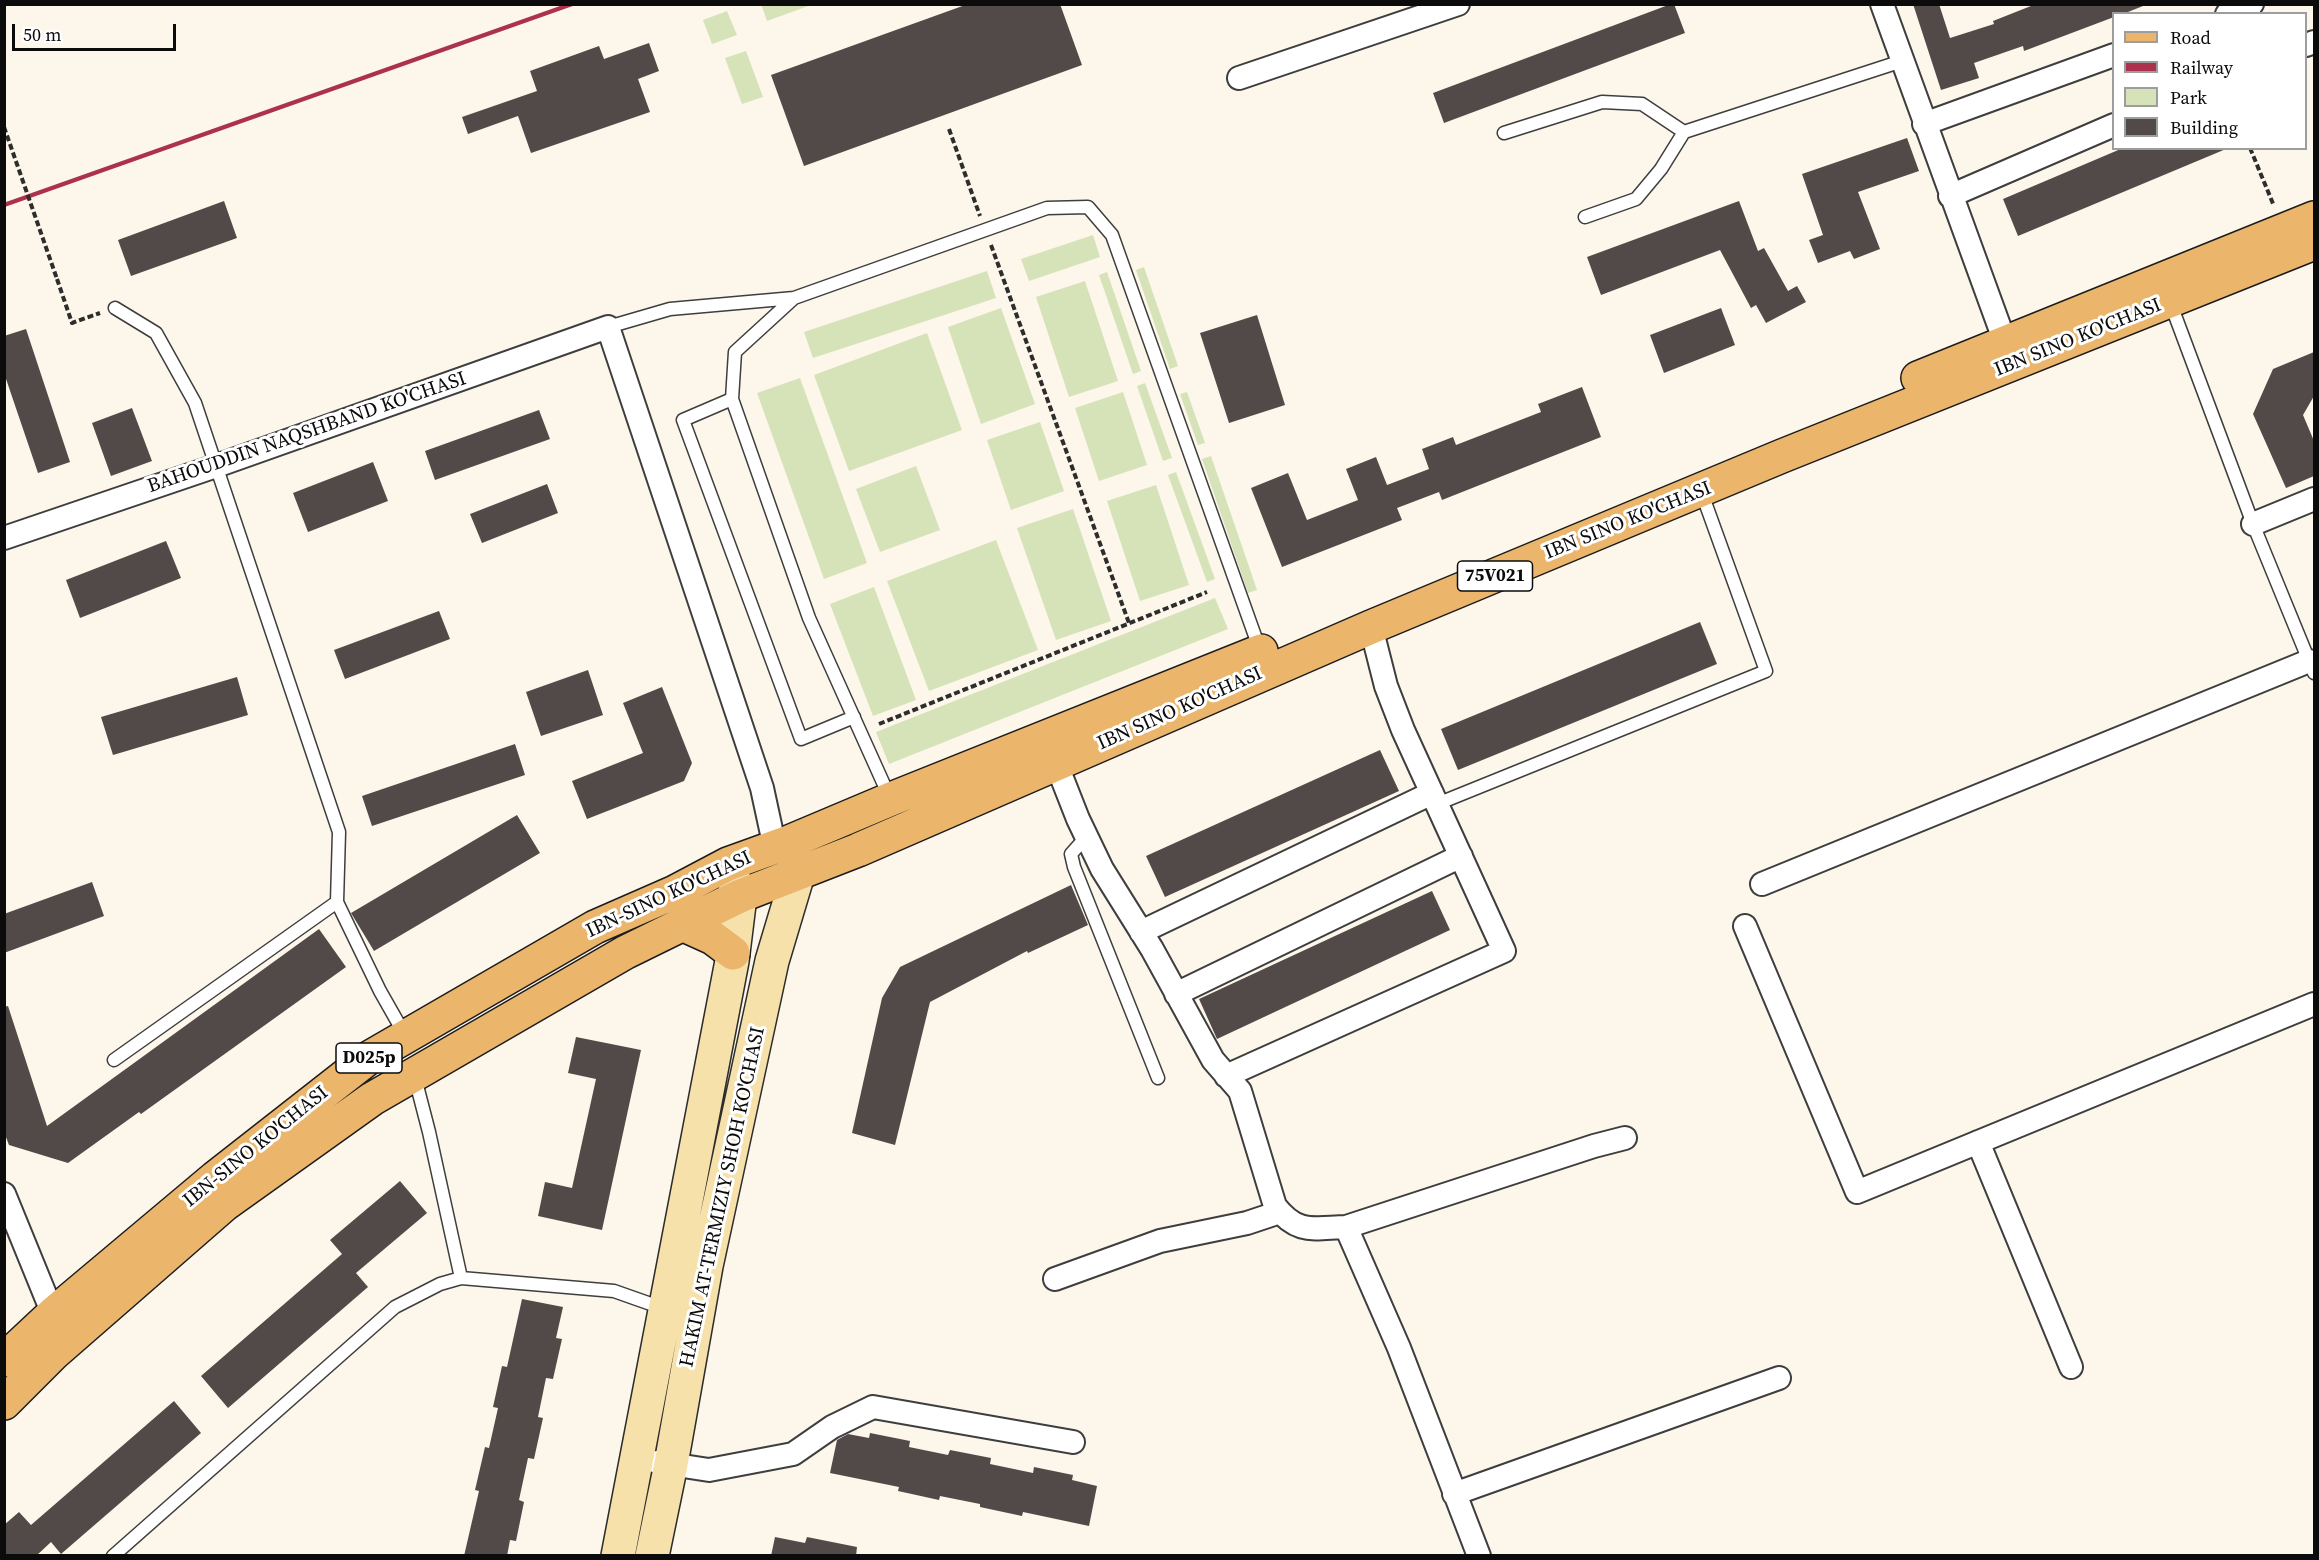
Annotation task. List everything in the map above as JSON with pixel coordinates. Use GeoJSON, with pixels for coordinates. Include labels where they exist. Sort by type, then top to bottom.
{"type":"FeatureCollection","features":[{"type":"Feature","properties":{"kind":"main road","name":"IBN SINO KO'CHASI"},"geometry":{"type":"LineString","coordinates":[[782,845],[1260,651],[2005,342],[2314,218]]}},
{"type":"Feature","properties":{"kind":"main road","name":"IBN SINO KO'CHASI"},"geometry":{"type":"LineString","coordinates":[[682,924],[740,896],[858,850],[1371,627],[1782,456],[2314,243]]}},
{"type":"Feature","properties":{"kind":"main road","name":"IBN-SINO KO'CHASI"},"geometry":{"type":"LineString","coordinates":[[4,1360],[53,1314],[215,1178],[367,1059],[595,927],[675,892],[728,864],[782,845]]}},
{"type":"Feature","properties":{"kind":"main road"},"geometry":{"type":"LineString","coordinates":[[782,845],[798,874]]}},
{"type":"Feature","properties":{"kind":"main road","name":"HAKIM AT-TERMIZIY SHOH KO'CHASI"},"geometry":{"type":"LineString","coordinates":[[618,1556],[733,953],[740,896],[728,864]]}},
{"type":"Feature","properties":{"kind":"main road","name":"HAKIM AT-TERMIZIY SHOH KO'CHASI"},"geometry":{"type":"LineString","coordinates":[[652,1556],[711,1244],[772,961],[798,874]]}},
{"type":"Feature","properties":{"kind":"main road","name":"IBN-SINO KO'CHASI"},"geometry":{"type":"LineString","coordinates":[[4,1403],[53,1354],[225,1204],[372,1099],[626,952],[682,924]]}},
{"type":"Feature","properties":{"kind":"main road"},"geometry":{"type":"LineString","coordinates":[[682,924],[713,938],[733,953]]}},
{"type":"Feature","properties":{"kind":"street"},"geometry":{"type":"LineString","coordinates":[[1239,78],[1458,4]]}},
{"type":"Feature","properties":{"kind":"street"},"geometry":{"type":"LineString","coordinates":[[1882,4],[2005,342]]}},
{"type":"Feature","properties":{"kind":"street"},"geometry":{"type":"LineString","coordinates":[[2232,12],[2252,4]]}},
{"type":"Feature","properties":{"kind":"street"},"geometry":{"type":"LineString","coordinates":[[1924,123],[2112,56]]}},
{"type":"Feature","properties":{"kind":"street"},"geometry":{"type":"LineString","coordinates":[[1950,196],[2112,126]]}},
{"type":"Feature","properties":{"kind":"street"},"geometry":{"type":"LineString","coordinates":[[608,327],[782,845]]}},
{"type":"Feature","properties":{"kind":"street","name":"BAHOUDDIN NAQSHBAND KO'CHASI"},"geometry":{"type":"LineString","coordinates":[[4,538],[216,466],[608,327]]}},
{"type":"Feature","properties":{"kind":"street"},"geometry":{"type":"LineString","coordinates":[[2253,524],[2314,499]]}},
{"type":"Feature","properties":{"kind":"street"},"geometry":{"type":"LineString","coordinates":[[1226,1076],[1504,951],[1434,799],[1386,686],[1371,627]]}},
{"type":"Feature","properties":{"kind":"street"},"geometry":{"type":"LineString","coordinates":[[1762,884],[2312,667]]}},
{"type":"Feature","properties":{"kind":"street"},"geometry":{"type":"LineString","coordinates":[[1056,763],[1102,869],[1141,932],[1213,1060],[1240,1091],[1275,1206],[1303,1229],[1346,1227],[1625,1138]]}},
{"type":"Feature","properties":{"kind":"street"},"geometry":{"type":"LineString","coordinates":[[1141,932],[1434,799]]}},
{"type":"Feature","properties":{"kind":"street"},"geometry":{"type":"LineString","coordinates":[[1176,994],[1461,856]]}},
{"type":"Feature","properties":{"kind":"street"},"geometry":{"type":"LineString","coordinates":[[1745,926],[1857,1192],[2314,1004]]}},
{"type":"Feature","properties":{"kind":"street"},"geometry":{"type":"LineString","coordinates":[[1978,1142],[2071,1367]]}},
{"type":"Feature","properties":{"kind":"street"},"geometry":{"type":"LineString","coordinates":[[4,1194],[53,1314]]}},
{"type":"Feature","properties":{"kind":"street"},"geometry":{"type":"LineString","coordinates":[[1055,1279],[1160,1241],[1247,1223],[1280,1212]]}},
{"type":"Feature","properties":{"kind":"street"},"geometry":{"type":"LineString","coordinates":[[1346,1227],[1399,1348],[1479,1556]]}},
{"type":"Feature","properties":{"kind":"street"},"geometry":{"type":"LineString","coordinates":[[1454,1494],[1779,1378]]}},
{"type":"Feature","properties":{"kind":"street"},"geometry":{"type":"LineString","coordinates":[[638,1458],[709,1470],[793,1454],[832,1427],[873,1407],[1073,1442]]}},
{"type":"Feature","properties":{"kind":"lane"},"geometry":{"type":"LineString","coordinates":[[1585,217],[1636,199],[1661,169],[1684,132],[1902,61]]}},
{"type":"Feature","properties":{"kind":"lane"},"geometry":{"type":"LineString","coordinates":[[1504,133],[1602,102],[1642,104],[1684,132]]}},
{"type":"Feature","properties":{"kind":"lane"},"geometry":{"type":"LineString","coordinates":[[608,327],[670,309],[794,298],[1047,208],[1088,207],[1112,235],[1260,651]]}},
{"type":"Feature","properties":{"kind":"lane"},"geometry":{"type":"LineString","coordinates":[[794,298],[735,351],[732,399],[810,618],[891,799]]}},
{"type":"Feature","properties":{"kind":"lane"},"geometry":{"type":"LineString","coordinates":[[2169,301],[2253,524],[2312,667]]}},
{"type":"Feature","properties":{"kind":"lane"},"geometry":{"type":"LineString","coordinates":[[115,308],[156,333],[195,404],[339,832],[337,902],[380,991],[405,1036]]}},
{"type":"Feature","properties":{"kind":"lane"},"geometry":{"type":"LineString","coordinates":[[732,399],[683,420],[801,739],[854,717]]}},
{"type":"Feature","properties":{"kind":"lane"},"geometry":{"type":"LineString","coordinates":[[1434,799],[1766,671],[1701,491]]}},
{"type":"Feature","properties":{"kind":"lane"},"geometry":{"type":"LineString","coordinates":[[1087,836],[1071,854],[1074,867],[1158,1078]]}},
{"type":"Feature","properties":{"kind":"lane"},"geometry":{"type":"LineString","coordinates":[[114,1060],[337,902]]}},
{"type":"Feature","properties":{"kind":"lane"},"geometry":{"type":"LineString","coordinates":[[414,1075],[461,1278]]}},
{"type":"Feature","properties":{"kind":"lane"},"geometry":{"type":"LineString","coordinates":[[113,1556],[395,1307],[440,1284],[461,1278],[614,1291],[666,1309]]}},
{"type":"Feature","properties":{"kind":"path"},"geometry":{"type":"LineString","coordinates":[[4,127],[72,323],[115,308]]}},
{"type":"Feature","properties":{"kind":"path"},"geometry":{"type":"LineString","coordinates":[[949,129],[1130,623]]}},
{"type":"Feature","properties":{"kind":"path"},"geometry":{"type":"LineString","coordinates":[[2251,150],[2284,230]]}},
{"type":"Feature","properties":{"kind":"path"},"geometry":{"type":"LineString","coordinates":[[879,724],[1207,592]]}},
{"type":"Feature","properties":{"kind":"green space"},"geometry":{"type":"Polygon","coordinates":[[[761,4],[811,4],[811,5],[767,21],[761,4]]]}},
{"type":"Feature","properties":{"kind":"green space"},"geometry":{"type":"Polygon","coordinates":[[[727,11],[737,35],[712,44],[703,20],[727,11]]]}},
{"type":"Feature","properties":{"kind":"green space"},"geometry":{"type":"Polygon","coordinates":[[[746,51],[763,97],[742,104],[725,58],[746,51]]]}},
{"type":"Feature","properties":{"kind":"green space"},"geometry":{"type":"Polygon","coordinates":[[[1093,235],[1100,257],[1029,281],[1021,259],[1093,235]]]}},
{"type":"Feature","properties":{"kind":"green space"},"geometry":{"type":"Polygon","coordinates":[[[1144,267],[1178,366],[1170,369],[1136,270],[1144,267]]]}},
{"type":"Feature","properties":{"kind":"green space"},"geometry":{"type":"Polygon","coordinates":[[[987,271],[996,298],[813,358],[804,332],[987,271]]]}},
{"type":"Feature","properties":{"kind":"green space"},"geometry":{"type":"Polygon","coordinates":[[[1107,272],[1141,371],[1133,374],[1099,275],[1107,272]]]}},
{"type":"Feature","properties":{"kind":"green space"},"geometry":{"type":"Polygon","coordinates":[[[1085,281],[1118,381],[1069,397],[1036,297],[1085,281]]]}},
{"type":"Feature","properties":{"kind":"green space"},"geometry":{"type":"Polygon","coordinates":[[[1001,308],[1035,404],[981,424],[948,327],[1001,308]]]}},
{"type":"Feature","properties":{"kind":"green space"},"geometry":{"type":"Polygon","coordinates":[[[927,333],[962,430],[849,471],[814,375],[927,333]]]}},
{"type":"Feature","properties":{"kind":"green space"},"geometry":{"type":"Polygon","coordinates":[[[800,378],[867,563],[824,579],[757,393],[800,378]]]}},
{"type":"Feature","properties":{"kind":"green space"},"geometry":{"type":"Polygon","coordinates":[[[1145,383],[1172,458],[1163,461],[1137,386],[1145,383]]]}},
{"type":"Feature","properties":{"kind":"green space"},"geometry":{"type":"Polygon","coordinates":[[[1123,392],[1147,465],[1099,481],[1075,408],[1123,392]]]}},
{"type":"Feature","properties":{"kind":"green space"},"geometry":{"type":"Polygon","coordinates":[[[1187,392],[1205,443],[1198,445],[1180,394],[1187,392]]]}},
{"type":"Feature","properties":{"kind":"green space"},"geometry":{"type":"Polygon","coordinates":[[[1040,422],[1064,491],[1011,510],[987,440],[1040,422]]]}},
{"type":"Feature","properties":{"kind":"green space"},"geometry":{"type":"Polygon","coordinates":[[[1211,456],[1257,590],[1248,593],[1202,459],[1211,456]]]}},
{"type":"Feature","properties":{"kind":"green space"},"geometry":{"type":"Polygon","coordinates":[[[916,466],[940,530],[880,552],[856,489],[916,466]]]}},
{"type":"Feature","properties":{"kind":"green space"},"geometry":{"type":"Polygon","coordinates":[[[1176,472],[1215,579],[1207,582],[1168,475],[1176,472]]]}},
{"type":"Feature","properties":{"kind":"green space"},"geometry":{"type":"Polygon","coordinates":[[[1156,485],[1189,585],[1140,601],[1107,501],[1156,485]]]}},
{"type":"Feature","properties":{"kind":"green space"},"geometry":{"type":"Polygon","coordinates":[[[1073,509],[1111,621],[1056,640],[1017,528],[1073,509]]]}},
{"type":"Feature","properties":{"kind":"green space"},"geometry":{"type":"Polygon","coordinates":[[[996,540],[1038,650],[929,691],[887,581],[996,540]]]}},
{"type":"Feature","properties":{"kind":"green space"},"geometry":{"type":"Polygon","coordinates":[[[874,587],[916,700],[873,716],[830,604],[874,587]]]}},
{"type":"Feature","properties":{"kind":"green space"},"geometry":{"type":"Polygon","coordinates":[[[1215,598],[1228,629],[889,764],[876,732],[1215,598]]]}},
{"type":"Feature","properties":{"kind":"building"},"geometry":{"type":"Polygon","coordinates":[[[968,4],[1060,4],[1082,65],[804,166],[771,75],[968,4]]]}},
{"type":"Feature","properties":{"kind":"building"},"geometry":{"type":"Polygon","coordinates":[[[1674,4],[1685,33],[1444,123],[1433,93],[1674,4]]]}},
{"type":"Feature","properties":{"kind":"building"},"geometry":{"type":"Polygon","coordinates":[[[1913,4],[1939,4],[1950,38],[1994,24],[1993,21],[2036,4],[2143,6],[2128,12],[2112,12],[2112,18],[2024,51],[2023,46],[1974,63],[1979,78],[1941,90],[1913,4]]]}},
{"type":"Feature","properties":{"kind":"building"},"geometry":{"type":"Polygon","coordinates":[[[649,43],[659,71],[638,79],[650,112],[531,153],[518,116],[468,134],[462,117],[537,91],[530,71],[599,46],[604,59],[649,43]]]}},
{"type":"Feature","properties":{"kind":"building"},"geometry":{"type":"Polygon","coordinates":[[[1907,138],[1919,171],[1858,192],[1880,249],[1854,259],[1850,251],[1818,263],[1809,240],[1823,235],[1802,174],[1907,138]]]}},
{"type":"Feature","properties":{"kind":"building"},"geometry":{"type":"Polygon","coordinates":[[[2118,150],[2224,150],[2018,236],[2003,199],[2118,150]]]}},
{"type":"Feature","properties":{"kind":"building"},"geometry":{"type":"Polygon","coordinates":[[[224,201],[237,238],[131,276],[118,240],[224,201]]]}},
{"type":"Feature","properties":{"kind":"building"},"geometry":{"type":"Polygon","coordinates":[[[1739,201],[1758,251],[1764,248],[1788,291],[1797,286],[1806,302],[1766,323],[1756,305],[1751,308],[1720,250],[1601,295],[1587,257],[1739,201]]]}},
{"type":"Feature","properties":{"kind":"building"},"geometry":{"type":"Polygon","coordinates":[[[1721,308],[1735,345],[1664,373],[1650,335],[1721,308]]]}},
{"type":"Feature","properties":{"kind":"building"},"geometry":{"type":"Polygon","coordinates":[[[1257,315],[1285,405],[1229,423],[1200,333],[1257,315]]]}},
{"type":"Feature","properties":{"kind":"building"},"geometry":{"type":"Polygon","coordinates":[[[26,329],[70,462],[38,473],[4,373],[4,336],[26,329]]]}},
{"type":"Feature","properties":{"kind":"building"},"geometry":{"type":"Polygon","coordinates":[[[2314,352],[2314,396],[2303,415],[2314,441],[2314,476],[2286,488],[2253,414],[2273,369],[2314,352]]]}},
{"type":"Feature","properties":{"kind":"building"},"geometry":{"type":"Polygon","coordinates":[[[1582,387],[1601,437],[1442,500],[1439,492],[1397,508],[1402,520],[1282,567],[1251,488],[1288,473],[1307,520],[1358,500],[1346,469],[1376,457],[1387,485],[1429,469],[1422,449],[1453,437],[1456,445],[1541,412],[1538,404],[1582,387]]]}},
{"type":"Feature","properties":{"kind":"building"},"geometry":{"type":"Polygon","coordinates":[[[132,408],[152,461],[111,476],[92,423],[132,408]]]}},
{"type":"Feature","properties":{"kind":"building"},"geometry":{"type":"Polygon","coordinates":[[[539,410],[550,439],[435,480],[425,451],[539,410]]]}},
{"type":"Feature","properties":{"kind":"building"},"geometry":{"type":"Polygon","coordinates":[[[373,462],[388,501],[308,532],[293,493],[373,462]]]}},
{"type":"Feature","properties":{"kind":"building"},"geometry":{"type":"Polygon","coordinates":[[[547,484],[558,513],[482,543],[470,514],[547,484]]]}},
{"type":"Feature","properties":{"kind":"building"},"geometry":{"type":"Polygon","coordinates":[[[166,541],[181,578],[80,618],[66,580],[166,541]]]}},
{"type":"Feature","properties":{"kind":"building"},"geometry":{"type":"Polygon","coordinates":[[[439,611],[450,639],[345,679],[334,650],[439,611]]]}},
{"type":"Feature","properties":{"kind":"building"},"geometry":{"type":"Polygon","coordinates":[[[1700,622],[1717,664],[1458,770],[1441,729],[1700,622]]]}},
{"type":"Feature","properties":{"kind":"building"},"geometry":{"type":"Polygon","coordinates":[[[588,670],[603,715],[541,736],[526,692],[588,670]]]}},
{"type":"Feature","properties":{"kind":"building"},"geometry":{"type":"Polygon","coordinates":[[[237,677],[248,715],[113,755],[101,717],[237,677]]]}},
{"type":"Feature","properties":{"kind":"building"},"geometry":{"type":"Polygon","coordinates":[[[662,687],[692,763],[684,781],[587,819],[572,781],[643,753],[623,703],[662,687]]]}},
{"type":"Feature","properties":{"kind":"building"},"geometry":{"type":"Polygon","coordinates":[[[515,744],[525,775],[372,826],[362,796],[515,744]]]}},
{"type":"Feature","properties":{"kind":"building"},"geometry":{"type":"Polygon","coordinates":[[[1380,750],[1399,791],[1165,897],[1146,856],[1380,750]]]}},
{"type":"Feature","properties":{"kind":"building"},"geometry":{"type":"Polygon","coordinates":[[[517,815],[540,853],[374,951],[351,913],[517,815]]]}},
{"type":"Feature","properties":{"kind":"building"},"geometry":{"type":"Polygon","coordinates":[[[92,882],[104,916],[4,953],[4,914],[92,882]]]}},
{"type":"Feature","properties":{"kind":"building"},"geometry":{"type":"Polygon","coordinates":[[[1071,885],[1088,925],[1028,953],[1027,951],[930,1002],[895,1145],[852,1133],[882,998],[900,967],[1071,885]]]}},
{"type":"Feature","properties":{"kind":"building"},"geometry":{"type":"Polygon","coordinates":[[[1432,891],[1450,930],[1217,1039],[1199,999],[1432,891]]]}},
{"type":"Feature","properties":{"kind":"building"},"geometry":{"type":"Polygon","coordinates":[[[319,929],[346,967],[141,1114],[139,1112],[68,1163],[9,1145],[4,1132],[4,1007],[8,1006],[47,1126],[319,929]]]}},
{"type":"Feature","properties":{"kind":"building"},"geometry":{"type":"Polygon","coordinates":[[[576,1037],[641,1050],[602,1230],[538,1216],[545,1182],[572,1188],[596,1079],[568,1073],[576,1037]]]}},
{"type":"Feature","properties":{"kind":"building"},"geometry":{"type":"Polygon","coordinates":[[[400,1181],[427,1213],[356,1273],[368,1287],[228,1408],[201,1376],[342,1254],[330,1240],[400,1181]]]}},
{"type":"Feature","properties":{"kind":"building"},"geometry":{"type":"Polygon","coordinates":[[[522,1299],[563,1307],[556,1338],[562,1339],[553,1379],[546,1378],[538,1417],[543,1418],[534,1459],[528,1458],[519,1500],[524,1502],[516,1541],[510,1540],[507,1556],[464,1556],[479,1491],[475,1490],[485,1447],[489,1448],[498,1408],[493,1407],[502,1366],[507,1367],[522,1299]]]}},
{"type":"Feature","properties":{"kind":"building"},"geometry":{"type":"Polygon","coordinates":[[[174,1401],[201,1433],[61,1554],[51,1542],[36,1556],[4,1556],[4,1525],[19,1512],[31,1525],[174,1401]]]}},
{"type":"Feature","properties":{"kind":"building"},"geometry":{"type":"Polygon","coordinates":[[[870,1433],[910,1441],[909,1447],[948,1455],[950,1450],[991,1458],[990,1464],[1033,1473],[1034,1467],[1073,1475],[1072,1480],[1097,1486],[1089,1526],[1023,1512],[1022,1516],[940,1496],[939,1500],[898,1491],[899,1487],[830,1473],[837,1440],[848,1434],[869,1438],[870,1433]]]}},
{"type":"Feature","properties":{"kind":"building"},"geometry":{"type":"Polygon","coordinates":[[[775,1537],[805,1543],[807,1537],[857,1547],[856,1556],[771,1556],[775,1537]]]}},
{"type":"Feature","properties":{"kind":"railway"},"geometry":{"type":"LineString","coordinates":[[4,205],[572,4]]}}]}
